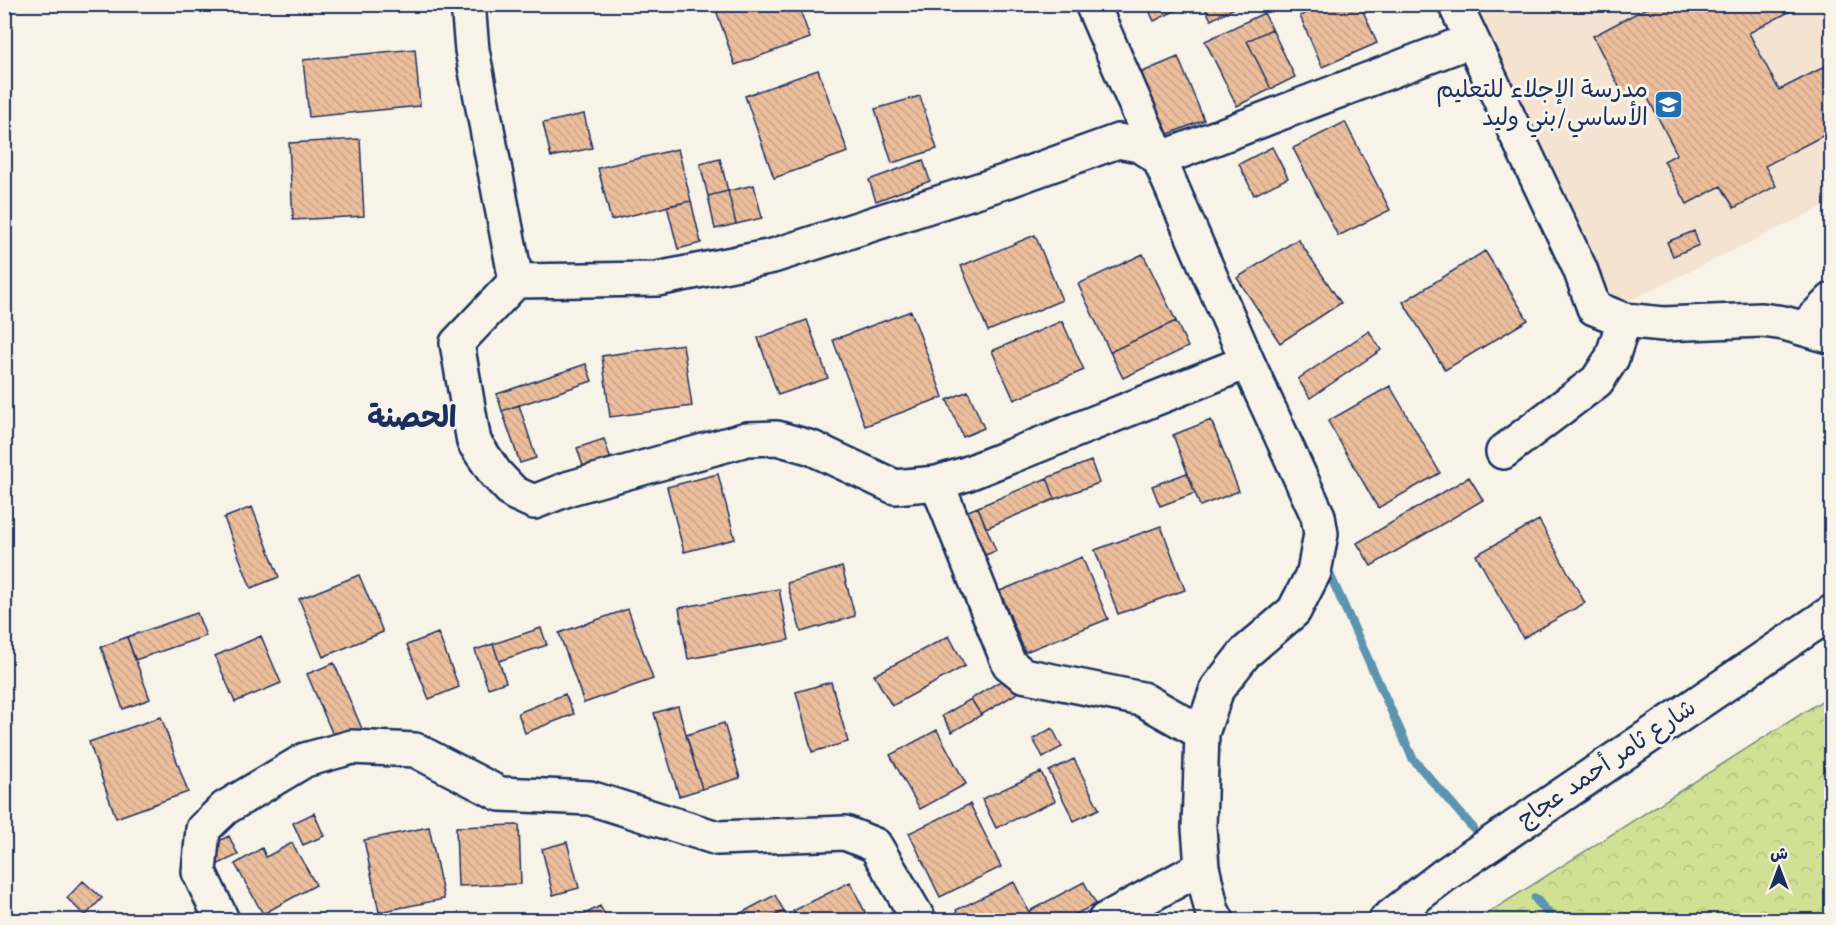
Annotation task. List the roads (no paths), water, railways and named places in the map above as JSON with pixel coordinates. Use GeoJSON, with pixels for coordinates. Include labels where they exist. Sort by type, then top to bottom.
{"type":"FeatureCollection","features":[{"type":"Feature","properties":{"kind":"street"},"geometry":{"type":"LineString","coordinates":[[468,4],[472,50],[516,281]]}},
{"type":"Feature","properties":{"kind":"street"},"geometry":{"type":"LineString","coordinates":[[1092,4],[1248,363],[1318,516],[1321,534],[1314,572],[1294,611],[1245,653],[1217,689],[1202,733],[1199,828],[1202,867],[1212,911],[1217,921]]}},
{"type":"Feature","properties":{"kind":"street"},"geometry":{"type":"LineString","coordinates":[[1455,4],[1580,269],[1594,308],[1624,320],[1663,324],[1762,320],[1784,323],[1818,333],[1832,300]]}},
{"type":"Feature","properties":{"kind":"street"},"geometry":{"type":"LineString","coordinates":[[1160,159],[1472,40]]}},
{"type":"Feature","properties":{"kind":"street"},"geometry":{"type":"LineString","coordinates":[[1160,159],[1139,145],[1118,141],[1007,181],[773,256],[657,279],[516,281],[456,343],[474,442],[495,473],[514,493],[534,502],[570,488],[747,439],[777,438],[812,448],[895,487],[937,483],[966,474],[1248,363]]}},
{"type":"Feature","properties":{"kind":"street"},"geometry":{"type":"LineString","coordinates":[[1503,452],[1597,381],[1612,358],[1624,320]]}},
{"type":"Feature","properties":{"kind":"street"},"geometry":{"type":"LineString","coordinates":[[937,483],[1009,664],[1023,675],[1142,699],[1202,733]]}},
{"type":"Feature","properties":{"kind":"street","name":"شارع ثامر أحمد عجاج"},"geometry":{"type":"LineString","coordinates":[[1386,921],[1452,870],[1832,612]]}},
{"type":"Feature","properties":{"kind":"street"},"geometry":{"type":"LineString","coordinates":[[222,921],[199,872],[203,829],[225,808],[305,760],[352,747],[415,750],[500,794],[590,798],[717,838],[845,833],[875,845],[919,921]]}},
{"type":"Feature","properties":{"kind":"street"},"geometry":{"type":"LineString","coordinates":[[1105,921],[1202,867]]}},
{"type":"Feature","properties":{"kind":"waterway"},"geometry":{"type":"LineString","coordinates":[[1326,566],[1413,759],[1473,828]]}},
{"type":"Feature","properties":{"kind":"waterway"},"geometry":{"type":"LineString","coordinates":[[1535,898],[1554,920]]}},
{"type":"Feature","properties":{"kind":"place","name":"مدرسة الإجلاء للتعليم الأساسي/بني وليد"},"geometry":{"type":"Point","coordinates":[1669,104]}},
{"type":"Feature","properties":{"kind":"district","name":"الحصنة"},"geometry":{"type":"Point","coordinates":[412,418]}}]}
